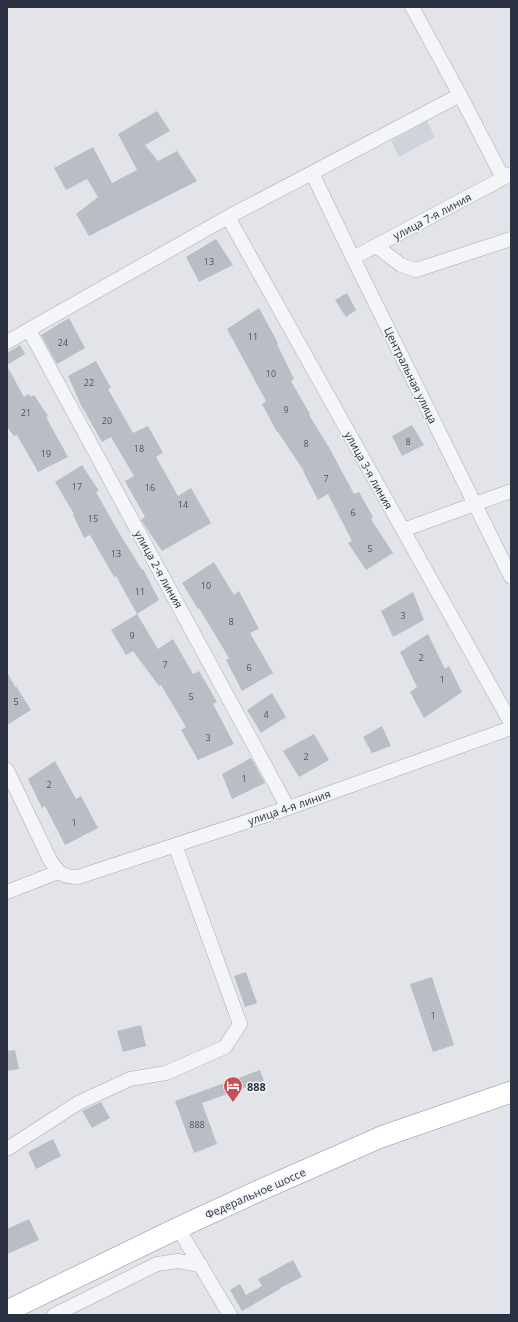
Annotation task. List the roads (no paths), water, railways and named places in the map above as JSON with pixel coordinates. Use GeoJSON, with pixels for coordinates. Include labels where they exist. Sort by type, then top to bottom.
{"type":"FeatureCollection","features":[{"type":"Feature","properties":{"kind":"highway","name":"Федеральное шоссе"},"geometry":{"type":"LineString","coordinates":[[7,1311],[178,1228],[381,1137],[511,1092]]}},
{"type":"Feature","properties":{"kind":"street"},"geometry":{"type":"LineString","coordinates":[[412,7],[507,176]]}},
{"type":"Feature","properties":{"kind":"street"},"geometry":{"type":"LineString","coordinates":[[7,342],[228,217],[460,94]]}},
{"type":"Feature","properties":{"kind":"street","name":"Центральная улица"},"geometry":{"type":"LineString","coordinates":[[312,173],[511,578]]}},
{"type":"Feature","properties":{"kind":"street","name":"улица 7-я линия"},"geometry":{"type":"LineString","coordinates":[[353,258],[507,176]]}},
{"type":"Feature","properties":{"kind":"street","name":"улица 3-я линия"},"geometry":{"type":"LineString","coordinates":[[228,217],[511,724]]}},
{"type":"Feature","properties":{"kind":"street"},"geometry":{"type":"LineString","coordinates":[[376,246],[401,265],[416,270],[511,238]]}},
{"type":"Feature","properties":{"kind":"street","name":"улица 2-я линия"},"geometry":{"type":"LineString","coordinates":[[29,330],[288,808]]}},
{"type":"Feature","properties":{"kind":"street"},"geometry":{"type":"LineString","coordinates":[[403,530],[511,491]]}},
{"type":"Feature","properties":{"kind":"street","name":"улица 4-я линия"},"geometry":{"type":"LineString","coordinates":[[7,892],[62,874],[78,877],[288,808],[511,728]]}},
{"type":"Feature","properties":{"kind":"street"},"geometry":{"type":"LineString","coordinates":[[7,770],[50,860],[62,874]]}},
{"type":"Feature","properties":{"kind":"street"},"geometry":{"type":"LineString","coordinates":[[7,1149],[78,1103],[130,1079],[166,1073],[225,1047],[240,1024],[175,845]]}},
{"type":"Feature","properties":{"kind":"street"},"geometry":{"type":"LineString","coordinates":[[178,1228],[230,1315]]}},
{"type":"Feature","properties":{"kind":"street"},"geometry":{"type":"LineString","coordinates":[[54,1315],[157,1264],[178,1261],[201,1265]]}},
{"type":"Feature","properties":{"kind":"place","name":"888"},"geometry":{"type":"Point","coordinates":[233,1103]}}]}
